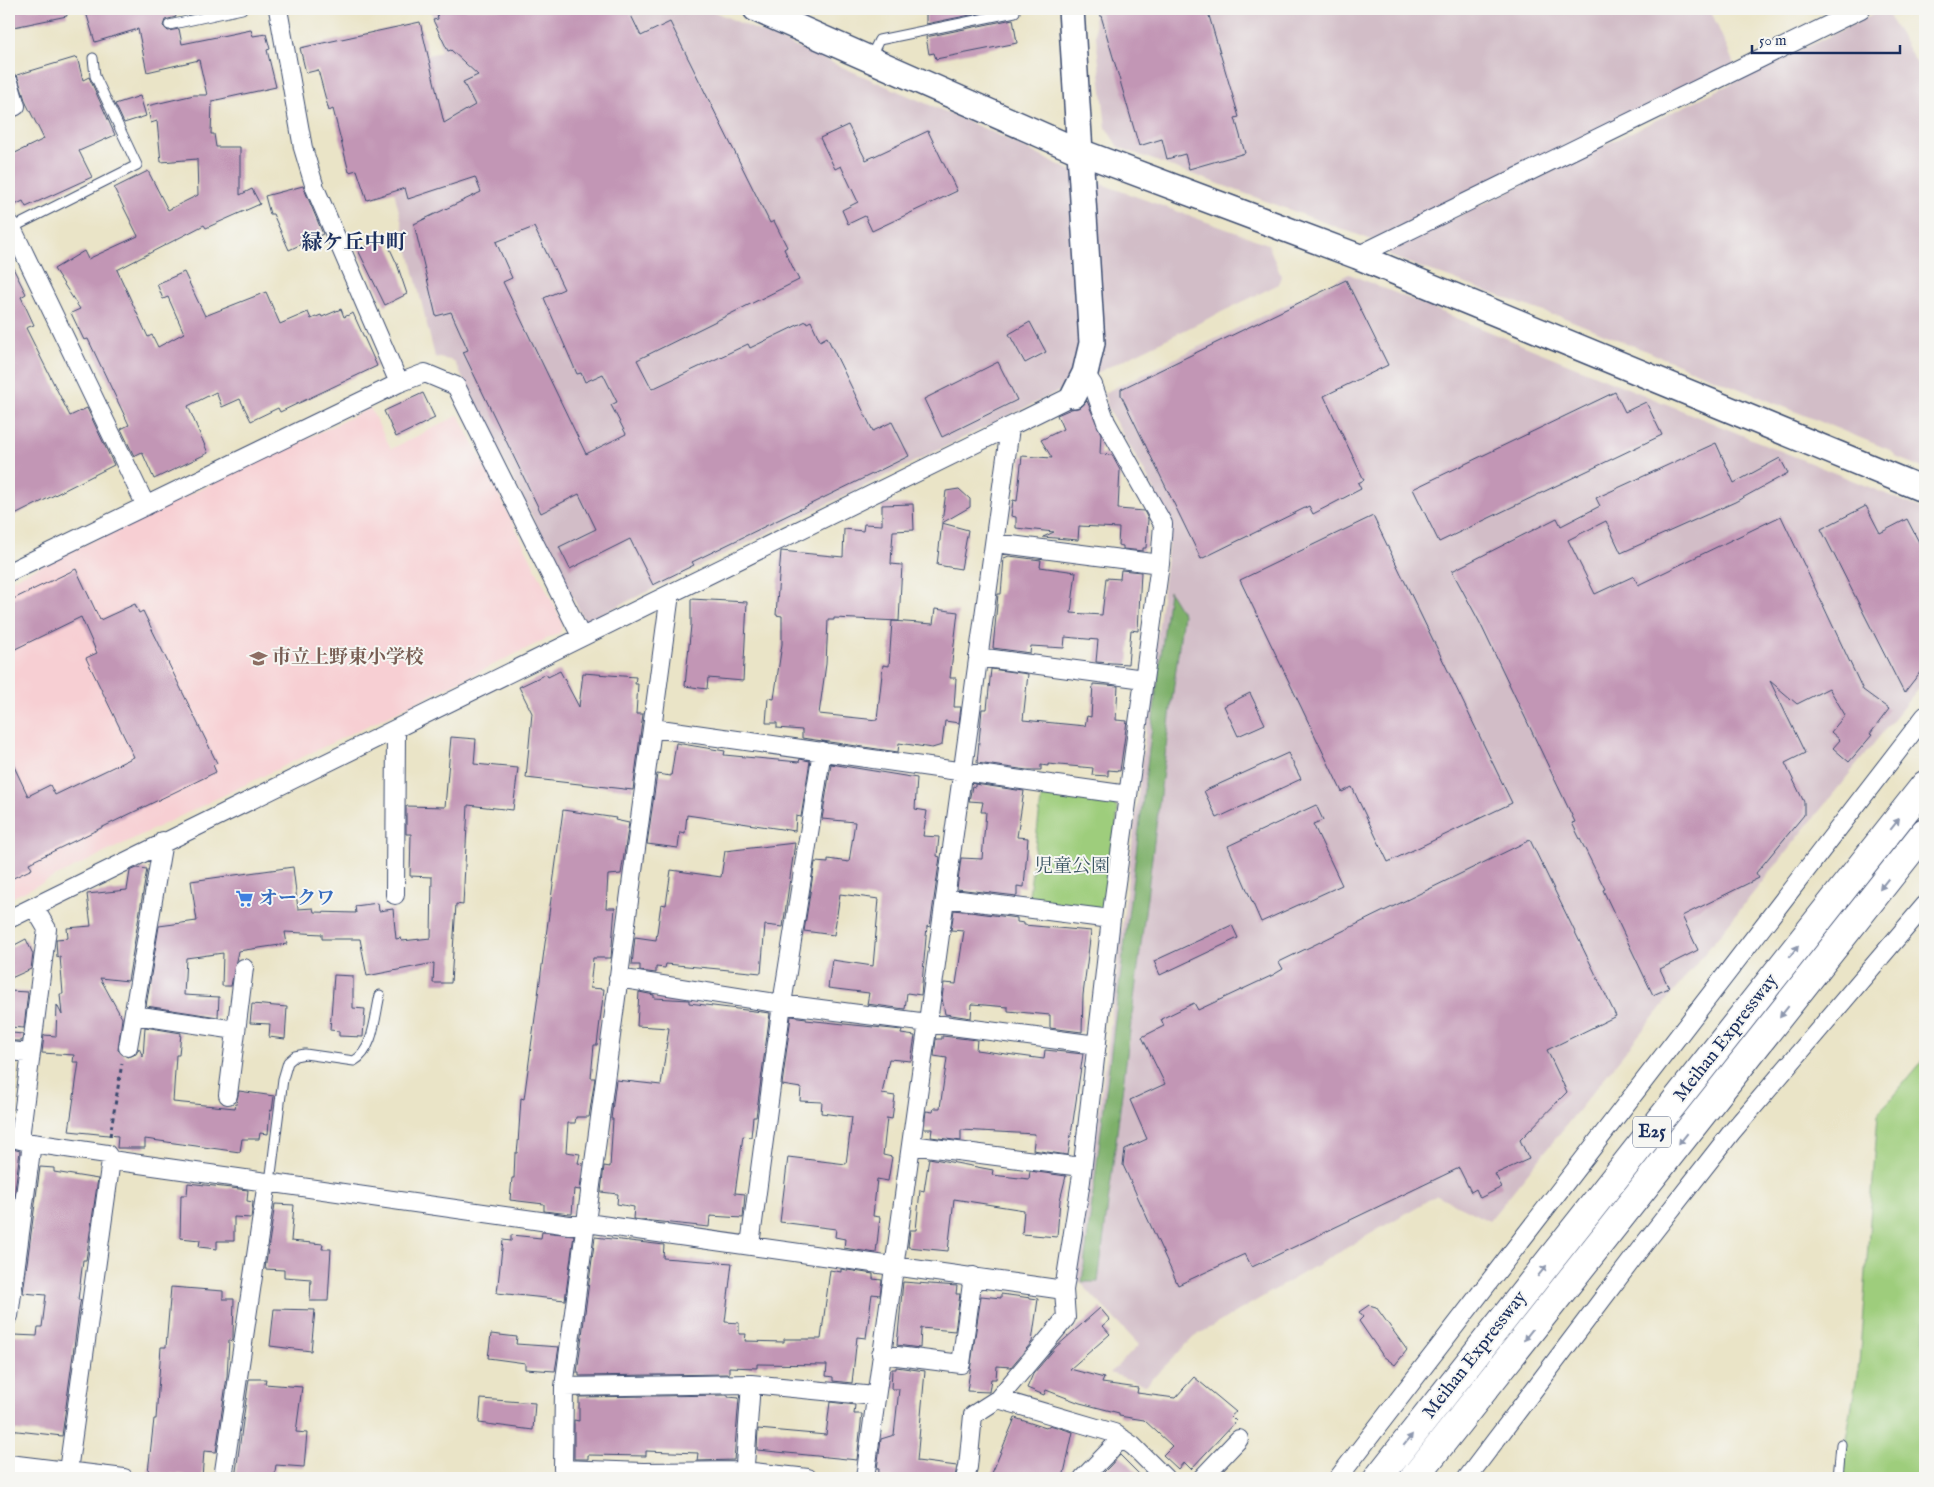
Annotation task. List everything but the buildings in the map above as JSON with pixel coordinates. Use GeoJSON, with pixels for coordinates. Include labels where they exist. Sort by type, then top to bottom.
{"type":"FeatureCollection","features":[{"type":"Feature","properties":{"kind":"highway","name":"Meihan Expressway"},"geometry":{"type":"LineString","coordinates":[[1378,1478],[1925,785]]}},
{"type":"Feature","properties":{"kind":"highway","name":"Meihan Expressway"},"geometry":{"type":"LineString","coordinates":[[1414,1478],[1925,832]]}},
{"type":"Feature","properties":{"kind":"street"},"geometry":{"type":"LineString","coordinates":[[278,9],[303,148],[315,188],[399,383]]}},
{"type":"Feature","properties":{"kind":"street"},"geometry":{"type":"LineString","coordinates":[[756,9],[1078,151],[1357,256],[1925,490]]}},
{"type":"Feature","properties":{"kind":"street"},"geometry":{"type":"LineString","coordinates":[[9,918],[1074,395],[1085,373],[1092,343],[1078,151],[1071,9]]}},
{"type":"Feature","properties":{"kind":"street"},"geometry":{"type":"LineString","coordinates":[[1357,256],[1861,9]]}},
{"type":"Feature","properties":{"kind":"street"},"geometry":{"type":"LineString","coordinates":[[9,82],[16,106],[9,109]]}},
{"type":"Feature","properties":{"kind":"street"},"geometry":{"type":"LineString","coordinates":[[10,225],[146,506]]}},
{"type":"Feature","properties":{"kind":"street"},"geometry":{"type":"LineString","coordinates":[[9,572],[399,383],[425,373],[456,386],[581,636]]}},
{"type":"Feature","properties":{"kind":"street"},"geometry":{"type":"LineString","coordinates":[[965,1478],[968,1467],[973,1415],[998,1399],[1066,1318],[1064,1290],[1160,564],[1163,524],[1106,422],[1093,385],[1085,373]]}},
{"type":"Feature","properties":{"kind":"street"},"geometry":{"type":"LineString","coordinates":[[865,1478],[1010,428]]}},
{"type":"Feature","properties":{"kind":"street"},"geometry":{"type":"LineString","coordinates":[[995,543],[1160,564]]}},
{"type":"Feature","properties":{"kind":"street"},"geometry":{"type":"LineString","coordinates":[[670,594],[654,728],[618,978],[564,1387],[563,1469],[643,1475],[744,1475],[808,1478]]}},
{"type":"Feature","properties":{"kind":"street"},"geometry":{"type":"LineString","coordinates":[[978,657],[1144,679]]}},
{"type":"Feature","properties":{"kind":"street"},"geometry":{"type":"LineString","coordinates":[[1338,1478],[1925,716]]}},
{"type":"Feature","properties":{"kind":"street"},"geometry":{"type":"LineString","coordinates":[[654,728],[1128,795]]}},
{"type":"Feature","properties":{"kind":"street"},"geometry":{"type":"LineString","coordinates":[[395,895],[396,729]]}},
{"type":"Feature","properties":{"kind":"street"},"geometry":{"type":"LineString","coordinates":[[750,1244],[782,1004],[822,751]]}},
{"type":"Feature","properties":{"kind":"street"},"geometry":{"type":"LineString","coordinates":[[128,1047],[163,841]]}},
{"type":"Feature","properties":{"kind":"street"},"geometry":{"type":"LineString","coordinates":[[945,898],[1112,919]]}},
{"type":"Feature","properties":{"kind":"street"},"geometry":{"type":"LineString","coordinates":[[1467,1478],[1641,1248],[1725,1141],[1925,904]]}},
{"type":"Feature","properties":{"kind":"street"},"geometry":{"type":"LineString","coordinates":[[9,1316],[20,1139],[47,929],[34,907]]}},
{"type":"Feature","properties":{"kind":"street"},"geometry":{"type":"LineString","coordinates":[[228,1094],[244,968]]}},
{"type":"Feature","properties":{"kind":"street"},"geometry":{"type":"LineString","coordinates":[[618,978],[782,1004],[1097,1045]]}},
{"type":"Feature","properties":{"kind":"street"},"geometry":{"type":"LineString","coordinates":[[134,1015],[236,1030]]}},
{"type":"Feature","properties":{"kind":"street"},"geometry":{"type":"LineString","coordinates":[[9,1051],[31,1053]]}},
{"type":"Feature","properties":{"kind":"street"},"geometry":{"type":"LineString","coordinates":[[20,1139],[109,1157],[269,1182],[569,1225],[594,1224],[750,1244],[1064,1290]]}},
{"type":"Feature","properties":{"kind":"street"},"geometry":{"type":"LineString","coordinates":[[911,1145],[1081,1168]]}},
{"type":"Feature","properties":{"kind":"street"},"geometry":{"type":"LineString","coordinates":[[68,1471],[109,1157]]}},
{"type":"Feature","properties":{"kind":"street"},"geometry":{"type":"LineString","coordinates":[[223,1478],[269,1182]]}},
{"type":"Feature","properties":{"kind":"street"},"geometry":{"type":"LineString","coordinates":[[881,1354],[961,1364],[973,1276]]}},
{"type":"Feature","properties":{"kind":"street"},"geometry":{"type":"LineString","coordinates":[[564,1387],[751,1384],[875,1396]]}},
{"type":"Feature","properties":{"kind":"street"},"geometry":{"type":"LineString","coordinates":[[744,1475],[751,1384]]}},
{"type":"Feature","properties":{"kind":"street"},"geometry":{"type":"LineString","coordinates":[[998,1399],[1114,1433],[1133,1446],[1165,1478]]}},
{"type":"Feature","properties":{"kind":"street"},"geometry":{"type":"LineString","coordinates":[[1083,1478],[1122,1438]]}},
{"type":"Feature","properties":{"kind":"street"},"geometry":{"type":"LineString","coordinates":[[1202,1478],[1240,1439]]}},
{"type":"Feature","properties":{"kind":"street"},"geometry":{"type":"LineString","coordinates":[[9,1464],[124,1478]]}},
{"type":"Feature","properties":{"kind":"lane"},"geometry":{"type":"LineString","coordinates":[[169,25],[242,9]]}},
{"type":"Feature","properties":{"kind":"lane"},"geometry":{"type":"LineString","coordinates":[[870,58],[879,40],[1015,12]]}},
{"type":"Feature","properties":{"kind":"lane"},"geometry":{"type":"LineString","coordinates":[[10,225],[137,165],[96,76],[93,58]]}},
{"type":"Feature","properties":{"kind":"lane"},"geometry":{"type":"LineString","coordinates":[[269,1182],[283,1079],[288,1062],[295,1056],[305,1054],[354,1060],[360,1057],[368,1044],[380,995]]}},
{"type":"Feature","properties":{"kind":"lane"},"geometry":{"type":"LineString","coordinates":[[1838,1478],[1841,1444]]}},
{"type":"Feature","properties":{"kind":"path"},"geometry":{"type":"LineString","coordinates":[[109,1157],[123,1055],[128,1047]]}},
{"type":"Feature","properties":{"kind":"shaded area"},"geometry":{"type":"Polygon","coordinates":[[[431,9],[708,9],[992,132],[1090,180],[1268,244],[1281,276],[1279,284],[585,622],[454,361],[435,357],[364,70],[441,52],[431,9]]]}},
{"type":"Feature","properties":{"kind":"shaded area"},"geometry":{"type":"Polygon","coordinates":[[[1093,9],[1710,9],[1734,64],[1372,240],[1118,147],[1106,128],[1093,9]]]}},
{"type":"Feature","properties":{"kind":"shaded area"},"geometry":{"type":"Polygon","coordinates":[[[1885,9],[1919,67],[1925,65],[1925,469],[1898,458],[1890,450],[1560,316],[1552,315],[1389,256],[1388,250],[1885,9]]]}},
{"type":"Feature","properties":{"kind":"shaded area"},"geometry":{"type":"Polygon","coordinates":[[[1349,274],[1925,510],[1925,680],[1489,1221],[1437,1195],[1194,1337],[1146,1385],[1110,1373],[1139,1345],[1076,1278],[1108,1045],[1171,524],[1148,478],[1108,409],[1104,393],[1349,274]]]}},
{"type":"Feature","properties":{"kind":"shaded area","name":"市立上野東小学校"},"geometry":{"type":"Polygon","coordinates":[[[370,408],[391,449],[459,415],[562,621],[561,632],[9,899],[9,581],[370,408]]]}},
{"type":"Feature","properties":{"kind":"green space"},"geometry":{"type":"Polygon","coordinates":[[[1169,591],[1183,614],[1098,1282],[1082,1282],[1169,591]]]}},
{"type":"Feature","properties":{"kind":"green space","name":"児童公園"},"geometry":{"type":"Polygon","coordinates":[[[1042,792],[1113,802],[1118,810],[1107,904],[1100,910],[1028,903],[1042,792]]]}},
{"type":"Feature","properties":{"kind":"green space"},"geometry":{"type":"Polygon","coordinates":[[[1925,1058],[1925,1478],[1843,1478],[1846,1439],[1859,1364],[1878,1114],[1925,1058]]]}},
{"type":"Feature","properties":{"kind":"place","name":"市立上野東小学校"},"geometry":{"type":"Point","coordinates":[258,658]}},
{"type":"Feature","properties":{"kind":"place","name":"オークワ"},"geometry":{"type":"Point","coordinates":[245,899]}},
{"type":"Feature","properties":{"kind":"district","name":"緑ケ丘中町"},"geometry":{"type":"Point","coordinates":[354,243]}}]}
